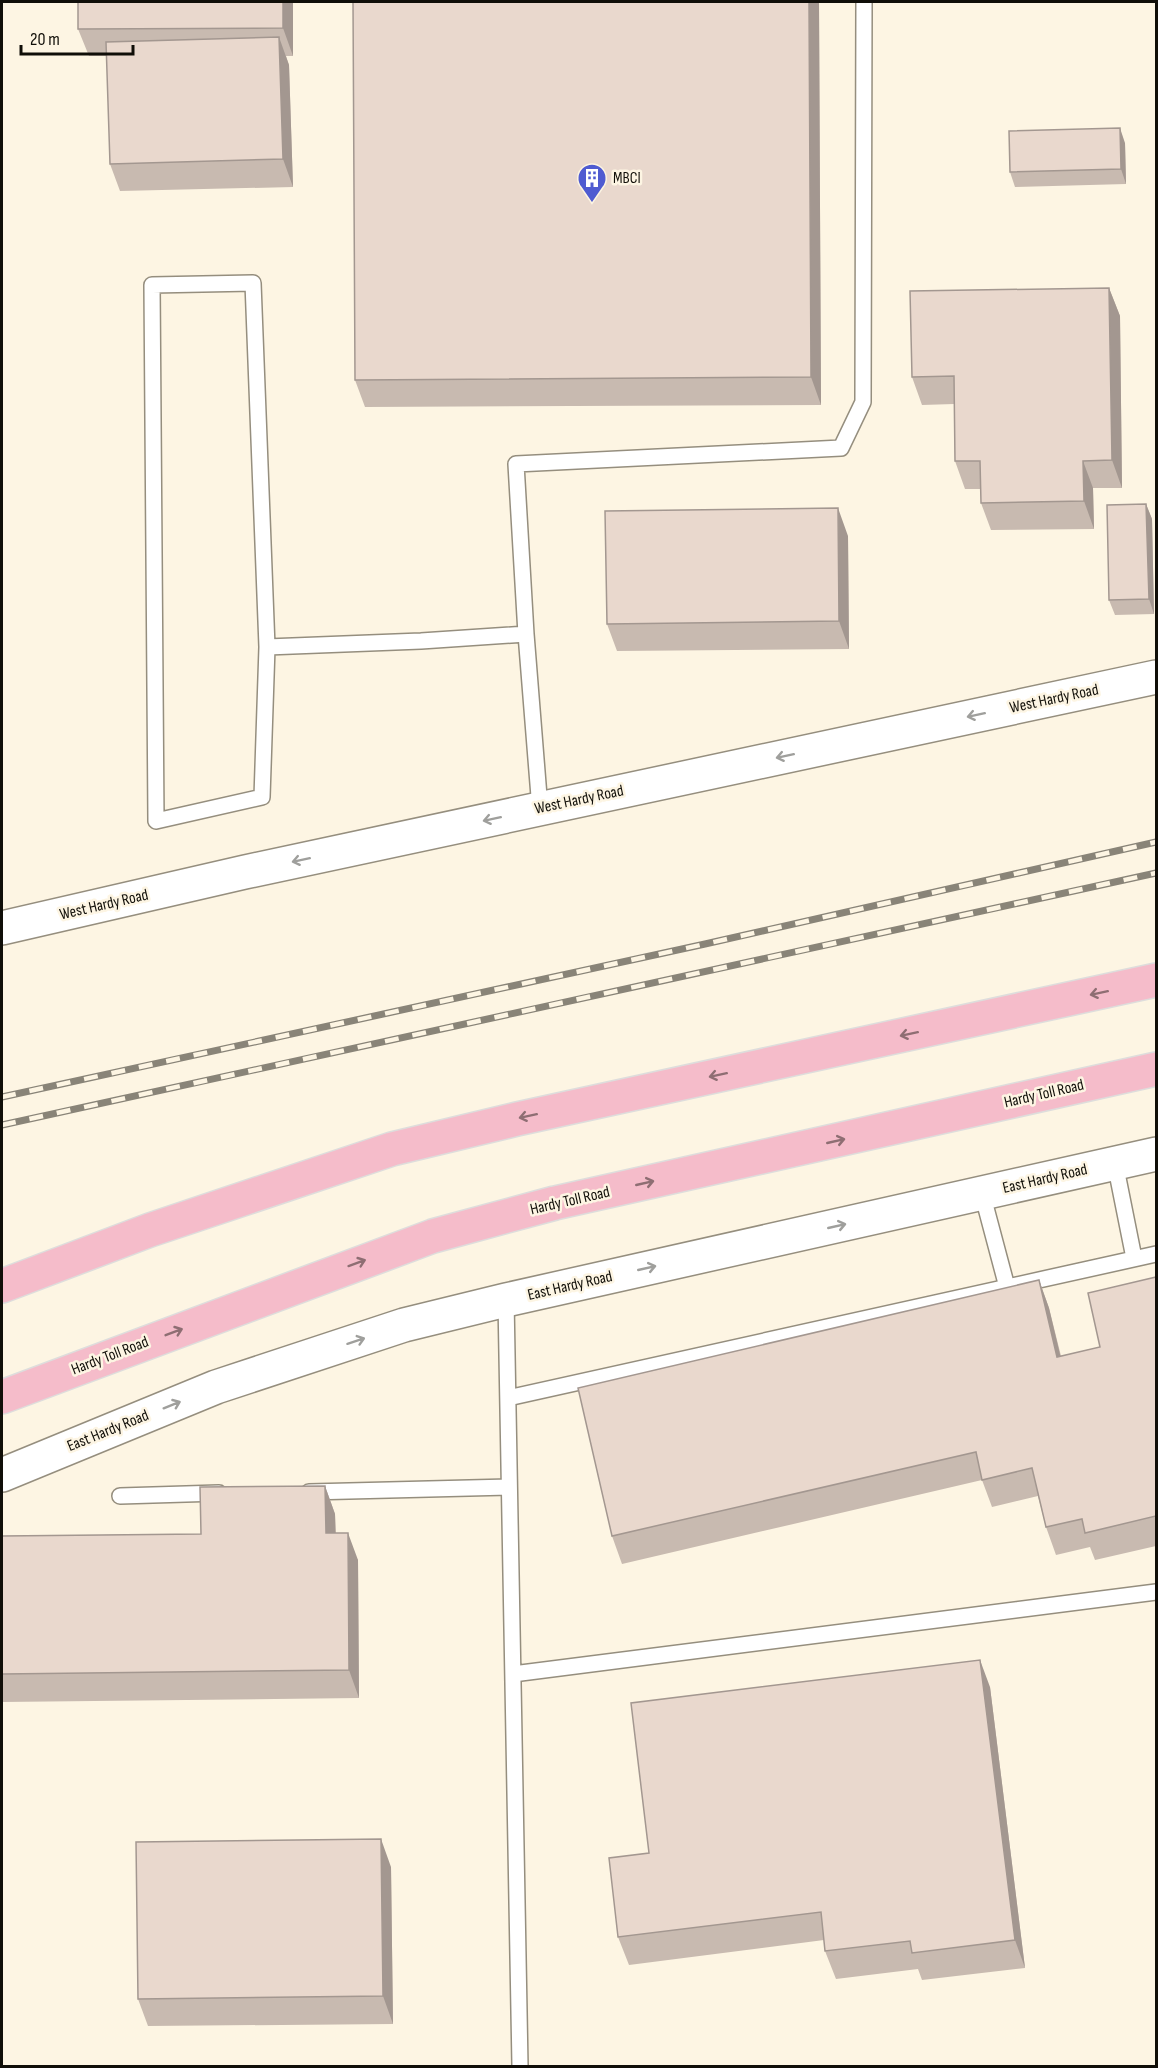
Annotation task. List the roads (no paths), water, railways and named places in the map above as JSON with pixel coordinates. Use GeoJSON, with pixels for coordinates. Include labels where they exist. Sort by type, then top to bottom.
{"type":"FeatureCollection","features":[{"type":"Feature","properties":{"kind":"highway"},"geometry":{"type":"LineString","coordinates":[[2,1286],[150,1230],[392,1149],[517,1119],[1156,980]]}},
{"type":"Feature","properties":{"kind":"highway","name":"Hardy Toll Road"},"geometry":{"type":"LineString","coordinates":[[2,1397],[433,1236],[555,1203],[1156,1069]]}},
{"type":"Feature","properties":{"kind":"main road","name":"West Hardy Road"},"geometry":{"type":"LineString","coordinates":[[2,928],[245,872],[1156,677]]}},
{"type":"Feature","properties":{"kind":"main road","name":"East Hardy Road"},"geometry":{"type":"LineString","coordinates":[[2,1475],[216,1387],[404,1325],[1156,1154]]}},
{"type":"Feature","properties":{"kind":"lane"},"geometry":{"type":"LineString","coordinates":[[540,809],[526,634],[516,464],[841,448],[863,402],[864,2]]}},
{"type":"Feature","properties":{"kind":"lane"},"geometry":{"type":"LineString","coordinates":[[253,283],[267,647],[262,797],[156,821],[152,285],[253,283]]}},
{"type":"Feature","properties":{"kind":"lane"},"geometry":{"type":"LineString","coordinates":[[267,647],[526,634]]}},
{"type":"Feature","properties":{"kind":"lane"},"geometry":{"type":"LineString","coordinates":[[1115,1163],[1134,1258]]}},
{"type":"Feature","properties":{"kind":"lane"},"geometry":{"type":"LineString","coordinates":[[982,1193],[1007,1287]]}},
{"type":"Feature","properties":{"kind":"lane"},"geometry":{"type":"LineString","coordinates":[[508,1398],[1156,1254]]}},
{"type":"Feature","properties":{"kind":"lane"},"geometry":{"type":"LineString","coordinates":[[506,1300],[520,2067]]}},
{"type":"Feature","properties":{"kind":"lane"},"geometry":{"type":"LineString","coordinates":[[297,1492],[510,1487]]}},
{"type":"Feature","properties":{"kind":"lane"},"geometry":{"type":"LineString","coordinates":[[120,1496],[238,1493]]}},
{"type":"Feature","properties":{"kind":"lane"},"geometry":{"type":"LineString","coordinates":[[513,1674],[1156,1592]]}},
{"type":"Feature","properties":{"kind":"railway"},"geometry":{"type":"LineString","coordinates":[[2,1097],[705,944],[1156,842]]}},
{"type":"Feature","properties":{"kind":"railway"},"geometry":{"type":"LineString","coordinates":[[2,1125],[1156,873]]}},
{"type":"Feature","properties":{"kind":"place","name":"MBCI"},"geometry":{"type":"Point","coordinates":[592,204]}}]}
